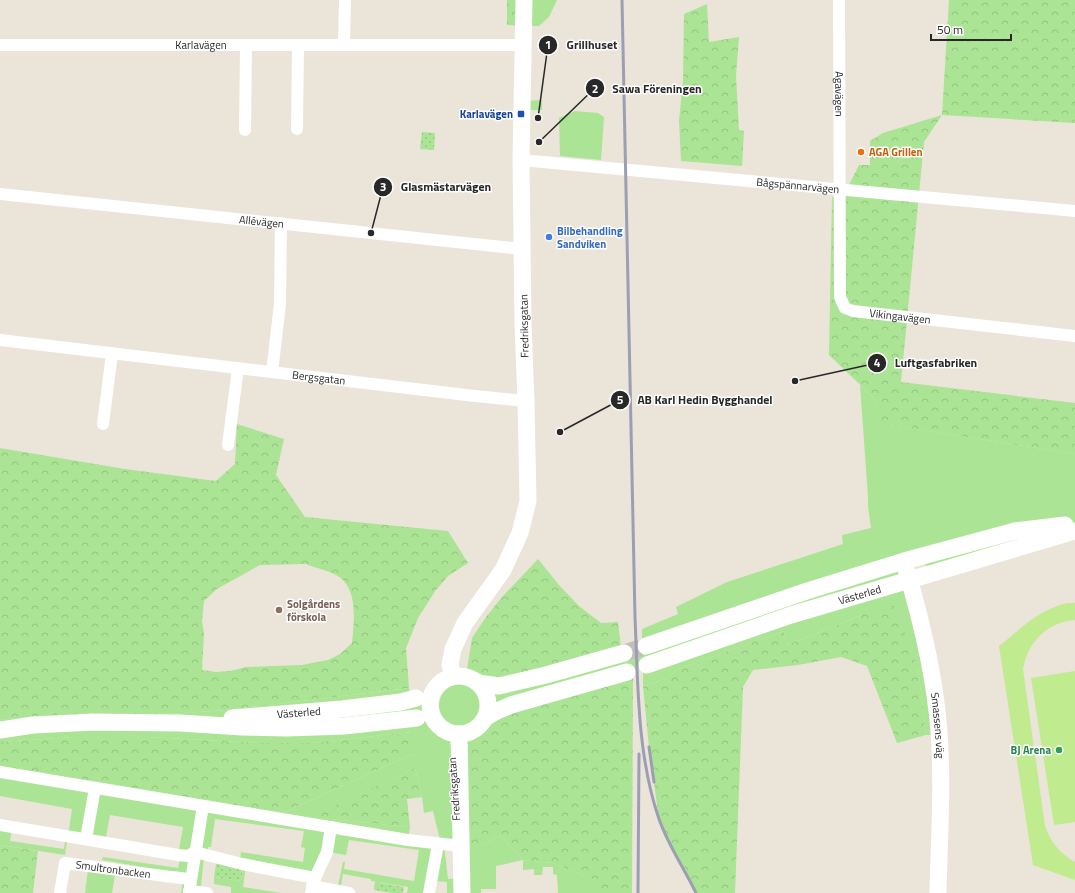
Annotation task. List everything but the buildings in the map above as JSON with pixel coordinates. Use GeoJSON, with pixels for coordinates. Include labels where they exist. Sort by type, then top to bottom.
{"type":"FeatureCollection","features":[{"type":"Feature","properties":{"kind":"street"},"geometry":{"type":"LineString","coordinates":[[344,45],[345,0]]}},
{"type":"Feature","properties":{"kind":"street","name":"Fredriksgatan"},"geometry":{"type":"LineString","coordinates":[[455,676],[450,665],[453,649],[465,623],[503,570],[520,533],[528,501],[523,324],[521,160],[524,0]]}},
{"type":"Feature","properties":{"kind":"street","name":"Agavägen"},"geometry":{"type":"LineString","coordinates":[[839,0],[840,189]]}},
{"type":"Feature","properties":{"kind":"street","name":"Karlavägen"},"geometry":{"type":"LineString","coordinates":[[0,45],[522,45]]}},
{"type":"Feature","properties":{"kind":"street"},"geometry":{"type":"LineString","coordinates":[[245,130],[246,45]]}},
{"type":"Feature","properties":{"kind":"street"},"geometry":{"type":"LineString","coordinates":[[297,129],[298,45]]}},
{"type":"Feature","properties":{"kind":"street","name":"Bågspännarvägen"},"geometry":{"type":"LineString","coordinates":[[521,160],[1075,211]]}},
{"type":"Feature","properties":{"kind":"street","name":"Vikingavägen"},"geometry":{"type":"LineString","coordinates":[[840,189],[840,297],[846,308],[853,311],[1075,336]]}},
{"type":"Feature","properties":{"kind":"street","name":"Allévägen"},"geometry":{"type":"LineString","coordinates":[[0,194],[522,249]]}},
{"type":"Feature","properties":{"kind":"street"},"geometry":{"type":"LineString","coordinates":[[272,372],[280,304],[281,223]]}},
{"type":"Feature","properties":{"kind":"street","name":"Bergsgatan"},"geometry":{"type":"LineString","coordinates":[[0,340],[526,401]]}},
{"type":"Feature","properties":{"kind":"street"},"geometry":{"type":"LineString","coordinates":[[103,424],[112,354]]}},
{"type":"Feature","properties":{"kind":"street"},"geometry":{"type":"LineString","coordinates":[[228,445],[238,368]]}},
{"type":"Feature","properties":{"kind":"street","name":"Västerled"},"geometry":{"type":"LineString","coordinates":[[646,646],[807,590],[904,561],[1016,531],[1075,524]]}},
{"type":"Feature","properties":{"kind":"street","name":"Västerled"},"geometry":{"type":"LineString","coordinates":[[647,665],[791,615],[1075,531]]}},
{"type":"Feature","properties":{"kind":"street","name":"Smassens väg"},"geometry":{"type":"LineString","coordinates":[[904,561],[924,635],[940,731],[941,766],[938,893]]}},
{"type":"Feature","properties":{"kind":"street"},"geometry":{"type":"LineString","coordinates":[[478,683],[499,686],[546,675],[624,653]]}},
{"type":"Feature","properties":{"kind":"street"},"geometry":{"type":"LineString","coordinates":[[485,718],[488,708],[488,698],[484,690],[478,683],[466,676],[455,676],[440,683],[434,690],[430,704],[431,713],[424,719],[444,730],[455,733],[467,733],[475,729],[485,718],[511,705],[627,672]]}},
{"type":"Feature","properties":{"kind":"street","name":"Västerled"},"geometry":{"type":"LineString","coordinates":[[180,723],[342,709],[401,702],[417,698],[434,690]]}},
{"type":"Feature","properties":{"kind":"street","name":"Västerled"},"geometry":{"type":"LineString","coordinates":[[0,730],[33,725],[74,722],[180,723],[287,728],[344,726],[424,719]]}},
{"type":"Feature","properties":{"kind":"street","name":"Fredriksgatan"},"geometry":{"type":"LineString","coordinates":[[455,733],[456,814],[461,846],[462,893]]}},
{"type":"Feature","properties":{"kind":"street"},"geometry":{"type":"LineString","coordinates":[[0,772],[331,827],[438,844],[461,846]]}},
{"type":"Feature","properties":{"kind":"street"},"geometry":{"type":"LineString","coordinates":[[86,839],[95,788]]}},
{"type":"Feature","properties":{"kind":"street"},"geometry":{"type":"LineString","coordinates":[[190,888],[203,806]]}},
{"type":"Feature","properties":{"kind":"street"},"geometry":{"type":"LineString","coordinates":[[0,825],[178,855],[188,856],[196,852],[242,864],[313,886],[349,893]]}},
{"type":"Feature","properties":{"kind":"street"},"geometry":{"type":"LineString","coordinates":[[313,886],[327,852],[331,827]]}},
{"type":"Feature","properties":{"kind":"street"},"geometry":{"type":"LineString","coordinates":[[429,893],[438,844]]}},
{"type":"Feature","properties":{"kind":"street","name":"Smultronbacken"},"geometry":{"type":"LineString","coordinates":[[60,893],[65,863],[116,868],[167,877],[190,888],[207,893]]}},
{"type":"Feature","properties":{"kind":"green space"},"geometry":{"type":"Polygon","coordinates":[[[507,0],[524,0],[523,26],[507,25],[507,0]]]}},
{"type":"Feature","properties":{"kind":"green space"},"geometry":{"type":"Polygon","coordinates":[[[528,0],[557,0],[549,17],[539,26],[527,26],[528,0]]]}},
{"type":"Feature","properties":{"kind":"green space"},"geometry":{"type":"Polygon","coordinates":[[[949,0],[1075,0],[1075,123],[942,115],[949,0]]]}},
{"type":"Feature","properties":{"kind":"green space"},"geometry":{"type":"Polygon","coordinates":[[[707,4],[709,42],[739,37],[736,76],[739,130],[744,131],[742,166],[681,161],[679,121],[683,80],[684,14],[707,4]]]}},
{"type":"Feature","properties":{"kind":"green space"},"geometry":{"type":"Polygon","coordinates":[[[542,100],[542,110],[525,110],[525,101],[542,100]]]}},
{"type":"Feature","properties":{"kind":"green space"},"geometry":{"type":"Polygon","coordinates":[[[575,111],[598,113],[604,117],[601,160],[560,156],[559,118],[575,111]]]}},
{"type":"Feature","properties":{"kind":"green space"},"geometry":{"type":"Polygon","coordinates":[[[942,115],[924,142],[901,382],[1075,403],[1075,454],[883,424],[874,398],[829,355],[832,197],[843,197],[859,165],[870,165],[870,141],[883,133],[942,115]]]}},
{"type":"Feature","properties":{"kind":"green space"},"geometry":{"type":"Polygon","coordinates":[[[422,132],[435,133],[434,150],[420,149],[422,132]]]}},
{"type":"Feature","properties":{"kind":"green space"},"geometry":{"type":"Polygon","coordinates":[[[860,385],[874,398],[884,424],[1075,454],[1075,531],[928,574],[923,556],[904,561],[940,734],[926,735],[918,667],[862,615],[787,645],[784,631],[678,669],[667,678],[643,686],[643,666],[618,675],[488,708],[488,698],[484,690],[642,647],[642,629],[678,614],[676,607],[727,582],[843,544],[842,535],[871,528],[868,507],[860,385]]]}},
{"type":"Feature","properties":{"kind":"green space"},"geometry":{"type":"Polygon","coordinates":[[[237,424],[284,439],[276,475],[305,517],[448,531],[468,563],[448,576],[436,590],[418,618],[406,648],[409,688],[226,710],[154,715],[37,716],[0,720],[0,448],[125,469],[216,481],[235,464],[237,424]],[[306,564],[260,565],[217,589],[204,601],[202,621],[204,633],[202,670],[216,672],[230,671],[246,667],[302,665],[328,660],[340,654],[352,643],[354,615],[352,596],[348,588],[336,575],[306,564]]]}},
{"type":"Feature","properties":{"kind":"green space"},"geometry":{"type":"Polygon","coordinates":[[[538,559],[559,585],[579,606],[601,623],[618,622],[621,647],[499,680],[479,675],[467,669],[472,638],[502,597],[538,559]]]}},
{"type":"Feature","properties":{"kind":"green space"},"geometry":{"type":"Polygon","coordinates":[[[1067,603],[1075,603],[1075,620],[1056,625],[1040,635],[1029,650],[1023,669],[1045,826],[1056,847],[1075,862],[1075,880],[1033,865],[999,646],[1039,615],[1047,610],[1067,603]]]}},
{"type":"Feature","properties":{"kind":"green space"},"geometry":{"type":"Polygon","coordinates":[[[894,605],[918,667],[926,735],[897,743],[867,666],[841,657],[798,665],[753,670],[743,687],[735,893],[696,893],[668,841],[659,819],[649,747],[643,686],[667,678],[678,669],[784,631],[787,645],[862,615],[894,605]]]}},
{"type":"Feature","properties":{"kind":"green space"},"geometry":{"type":"Polygon","coordinates":[[[633,670],[632,893],[597,893],[597,881],[553,863],[523,860],[501,836],[480,845],[461,846],[467,733],[481,725],[633,670]]]}},
{"type":"Feature","properties":{"kind":"green space","name":"BJ Arena"},"geometry":{"type":"Polygon","coordinates":[[[1075,671],[1075,822],[1054,825],[1031,678],[1075,671]]]}},
{"type":"Feature","properties":{"kind":"green space"},"geometry":{"type":"Polygon","coordinates":[[[456,684],[464,684],[475,690],[481,701],[481,709],[475,720],[464,726],[456,726],[445,720],[439,709],[439,701],[445,690],[456,684]]]}},
{"type":"Feature","properties":{"kind":"green space"},"geometry":{"type":"Polygon","coordinates":[[[409,688],[410,700],[434,690],[431,703],[433,715],[439,725],[450,732],[455,814],[480,845],[501,836],[523,860],[496,866],[496,889],[481,889],[481,893],[447,893],[447,882],[435,881],[429,893],[407,893],[408,887],[371,881],[371,879],[343,874],[340,891],[337,891],[343,862],[345,862],[344,869],[414,881],[419,850],[349,840],[346,855],[327,852],[315,878],[240,861],[241,852],[303,862],[305,848],[301,847],[304,831],[215,819],[211,847],[208,847],[208,851],[204,856],[201,886],[190,885],[189,893],[181,893],[183,880],[177,873],[102,860],[103,857],[178,868],[181,855],[178,855],[183,827],[110,815],[105,842],[68,836],[72,809],[0,796],[0,769],[80,779],[283,813],[412,754],[412,732],[310,743],[261,743],[147,737],[73,737],[0,742],[0,720],[37,716],[154,715],[226,710],[409,688]],[[415,768],[311,817],[410,827],[408,839],[444,844],[439,836],[433,811],[424,813],[415,768]],[[444,845],[448,879],[467,878],[461,846],[444,845]]]}},
{"type":"Feature","properties":{"kind":"green space"},"geometry":{"type":"Polygon","coordinates":[[[412,732],[412,754],[283,813],[80,779],[0,769],[0,742],[73,737],[147,737],[261,743],[310,743],[412,732]]]}},
{"type":"Feature","properties":{"kind":"green space"},"geometry":{"type":"Polygon","coordinates":[[[415,768],[422,797],[407,799],[410,827],[310,817],[415,768]]]}},
{"type":"Feature","properties":{"kind":"green space"},"geometry":{"type":"Polygon","coordinates":[[[0,825],[12,827],[10,841],[64,849],[65,841],[67,841],[65,855],[0,845],[0,825]]]}},
{"type":"Feature","properties":{"kind":"green space"},"geometry":{"type":"Polygon","coordinates":[[[0,845],[38,851],[33,893],[0,893],[0,845]]]}},
{"type":"Feature","properties":{"kind":"green space"},"geometry":{"type":"Polygon","coordinates":[[[217,858],[243,869],[241,881],[214,877],[217,858]]]}},
{"type":"Feature","properties":{"kind":"green space"},"geometry":{"type":"Polygon","coordinates":[[[523,860],[553,863],[597,881],[597,893],[558,893],[557,875],[553,874],[553,867],[543,867],[542,875],[534,875],[534,869],[523,870],[523,860]]]}},
{"type":"Feature","properties":{"kind":"green space"},"geometry":{"type":"Polygon","coordinates":[[[244,865],[246,865],[243,887],[281,893],[231,893],[231,887],[214,884],[214,877],[241,881],[244,865]]]}},
{"type":"Feature","properties":{"kind":"green space"},"geometry":{"type":"Polygon","coordinates":[[[116,869],[112,893],[85,893],[88,870],[116,869]]]}},
{"type":"Feature","properties":{"kind":"green space"},"geometry":{"type":"Polygon","coordinates":[[[375,882],[404,887],[403,893],[374,890],[375,882]]]}},
{"type":"Feature","properties":{"kind":"tunnel"},"geometry":{"type":"LineString","coordinates":[[624,653],[646,646]]}},
{"type":"Feature","properties":{"kind":"railway"},"geometry":{"type":"LineString","coordinates":[[622,0],[635,617],[640,719],[646,770],[659,819],[671,847],[696,893]]}},
{"type":"Feature","properties":{"kind":"railway"},"geometry":{"type":"LineString","coordinates":[[649,747],[654,782]]}},
{"type":"Feature","properties":{"kind":"railway"},"geometry":{"type":"LineString","coordinates":[[638,893],[639,754]]}},
{"type":"Feature","properties":{"kind":"place","name":"Karlavägen"},"geometry":{"type":"Point","coordinates":[521,114]}},
{"type":"Feature","properties":{"kind":"place","name":"Grillhuset"},"geometry":{"type":"Point","coordinates":[538,118]}},
{"type":"Feature","properties":{"kind":"place","name":"Sawa Föreningen"},"geometry":{"type":"Point","coordinates":[539,142]}},
{"type":"Feature","properties":{"kind":"place","name":"AGA Grillen"},"geometry":{"type":"Point","coordinates":[861,152]}},
{"type":"Feature","properties":{"kind":"place","name":"Glasmästarvägen"},"geometry":{"type":"Point","coordinates":[371,233]}},
{"type":"Feature","properties":{"kind":"place","name":"Bilbehandling Sandviken"},"geometry":{"type":"Point","coordinates":[549,237]}},
{"type":"Feature","properties":{"kind":"place","name":"Luftgasfabriken"},"geometry":{"type":"Point","coordinates":[795,381]}},
{"type":"Feature","properties":{"kind":"place","name":"AB Karl Hedin Bygghandel"},"geometry":{"type":"Point","coordinates":[560,432]}},
{"type":"Feature","properties":{"kind":"place","name":"Solgårdens förskola"},"geometry":{"type":"Point","coordinates":[279,610]}},
{"type":"Feature","properties":{"kind":"place","name":"BJ Arena"},"geometry":{"type":"Point","coordinates":[1059,750]}}]}
